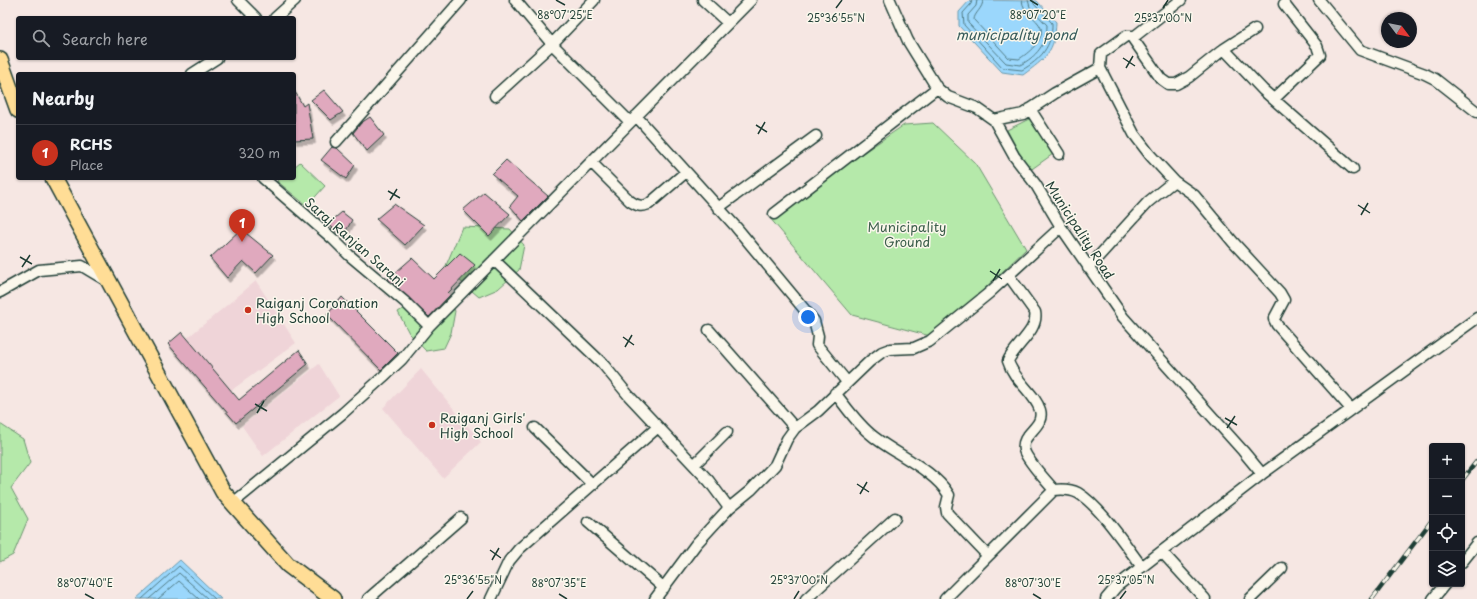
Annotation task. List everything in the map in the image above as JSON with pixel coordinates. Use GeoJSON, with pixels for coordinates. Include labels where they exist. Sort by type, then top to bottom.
{"type":"FeatureCollection","features":[{"type":"Feature","properties":{"kind":"main road"},"geometry":{"type":"LineString","coordinates":[[0,60],[16,104]]}},
{"type":"Feature","properties":{"kind":"main road"},"geometry":{"type":"LineString","coordinates":[[56,180],[223,492],[288,565],[333,599]]}},
{"type":"Feature","properties":{"kind":"street"},"geometry":{"type":"LineString","coordinates":[[238,0],[254,16]]}},
{"type":"Feature","properties":{"kind":"street"},"geometry":{"type":"LineString","coordinates":[[277,16],[295,0]]}},
{"type":"Feature","properties":{"kind":"street"},"geometry":{"type":"LineString","coordinates":[[336,142],[461,0]]}},
{"type":"Feature","properties":{"kind":"street"},"geometry":{"type":"LineString","coordinates":[[516,0],[552,44],[633,119],[686,172],[761,256],[814,321],[818,336],[817,346],[847,382]]}},
{"type":"Feature","properties":{"kind":"street"},"geometry":{"type":"LineString","coordinates":[[495,96],[552,44],[594,0]]}},
{"type":"Feature","properties":{"kind":"street"},"geometry":{"type":"LineString","coordinates":[[703,0],[728,23]]}},
{"type":"Feature","properties":{"kind":"street"},"geometry":{"type":"LineString","coordinates":[[233,503],[343,413],[402,359],[429,326],[751,0]]}},
{"type":"Feature","properties":{"kind":"street"},"geometry":{"type":"LineString","coordinates":[[1182,0],[1135,36],[1126,36],[1101,54],[1100,68],[1134,134],[1150,155],[1174,181],[1194,195],[1233,242],[1280,293],[1284,300],[1274,319],[1277,325],[1351,409]]}},
{"type":"Feature","properties":{"kind":"street"},"geometry":{"type":"LineString","coordinates":[[1320,0],[1360,50],[1436,79],[1477,112]]}},
{"type":"Feature","properties":{"kind":"street","name":"Municipality Road"},"geometry":{"type":"LineString","coordinates":[[893,1],[908,41],[926,73],[937,88],[948,97],[977,108],[994,120],[1014,156],[1036,185],[1060,227],[1123,317],[1243,450],[1262,474]]}},
{"type":"Feature","properties":{"kind":"street"},"geometry":{"type":"LineString","coordinates":[[1274,99],[1320,55],[1317,46],[1284,4]]}},
{"type":"Feature","properties":{"kind":"street"},"geometry":{"type":"LineString","coordinates":[[1131,36],[1161,79],[1168,84],[1176,84],[1188,78],[1224,49],[1255,28]]}},
{"type":"Feature","properties":{"kind":"street"},"geometry":{"type":"LineString","coordinates":[[1224,49],[1274,99],[1353,169]]}},
{"type":"Feature","properties":{"kind":"street"},"geometry":{"type":"LineString","coordinates":[[195,72],[214,60]]}},
{"type":"Feature","properties":{"kind":"street"},"geometry":{"type":"LineString","coordinates":[[994,120],[1022,114],[1055,92],[1100,68]]}},
{"type":"Feature","properties":{"kind":"street"},"geometry":{"type":"LineString","coordinates":[[774,214],[937,88]]}},
{"type":"Feature","properties":{"kind":"street"},"geometry":{"type":"LineString","coordinates":[[1030,109],[1059,154]]}},
{"type":"Feature","properties":{"kind":"street"},"geometry":{"type":"LineString","coordinates":[[718,208],[816,136]]}},
{"type":"Feature","properties":{"kind":"street"},"geometry":{"type":"LineString","coordinates":[[591,162],[630,201],[637,206],[649,204],[686,172]]}},
{"type":"Feature","properties":{"kind":"street","name":"Saraj Ranjan Sarani"},"geometry":{"type":"LineString","coordinates":[[265,180],[333,239],[349,255],[405,302],[429,326]]}},
{"type":"Feature","properties":{"kind":"street"},"geometry":{"type":"LineString","coordinates":[[1088,268],[1148,202],[1174,181]]}},
{"type":"Feature","properties":{"kind":"street"},"geometry":{"type":"LineString","coordinates":[[656,599],[696,544],[729,508],[751,490],[775,465],[787,439],[795,428],[818,411],[835,393],[882,352],[890,349],[914,348],[930,341],[1009,276],[1060,227]]}},
{"type":"Feature","properties":{"kind":"street"},"geometry":{"type":"LineString","coordinates":[[494,260],[602,363],[629,396],[709,481],[729,508]]}},
{"type":"Feature","properties":{"kind":"street"},"geometry":{"type":"LineString","coordinates":[[3,287],[39,270],[82,266],[111,284]]}},
{"type":"Feature","properties":{"kind":"street"},"geometry":{"type":"LineString","coordinates":[[1009,276],[1035,312],[1036,319],[1033,326],[1012,352],[1008,361],[1011,371],[1039,407],[1042,416],[1040,423],[1024,442],[1024,451],[1054,490]]}},
{"type":"Feature","properties":{"kind":"street"},"geometry":{"type":"LineString","coordinates":[[1106,599],[1117,586],[1262,474],[1477,318]]}},
{"type":"Feature","properties":{"kind":"street"},"geometry":{"type":"LineString","coordinates":[[709,330],[795,428]]}},
{"type":"Feature","properties":{"kind":"street"},"geometry":{"type":"LineString","coordinates":[[835,393],[863,428],[873,437],[942,485],[949,495],[946,507],[947,513],[988,556]]}},
{"type":"Feature","properties":{"kind":"street"},"geometry":{"type":"LineString","coordinates":[[491,599],[509,561],[519,549],[658,427]]}},
{"type":"Feature","properties":{"kind":"street"},"geometry":{"type":"LineString","coordinates":[[535,428],[592,484]]}},
{"type":"Feature","properties":{"kind":"street"},"geometry":{"type":"LineString","coordinates":[[694,465],[727,432]]}},
{"type":"Feature","properties":{"kind":"street"},"geometry":{"type":"LineString","coordinates":[[945,599],[1054,490],[1065,488],[1088,500],[1116,532],[1142,567]]}},
{"type":"Feature","properties":{"kind":"street"},"geometry":{"type":"LineString","coordinates":[[368,599],[460,518]]}},
{"type":"Feature","properties":{"kind":"street"},"geometry":{"type":"LineString","coordinates":[[806,599],[895,518]]}},
{"type":"Feature","properties":{"kind":"street"},"geometry":{"type":"LineString","coordinates":[[588,522],[664,588]]}},
{"type":"Feature","properties":{"kind":"street"},"geometry":{"type":"LineString","coordinates":[[1465,558],[1477,543]]}},
{"type":"Feature","properties":{"kind":"street"},"geometry":{"type":"LineString","coordinates":[[1162,552],[1205,599]]}},
{"type":"Feature","properties":{"kind":"street"},"geometry":{"type":"LineString","coordinates":[[1250,599],[1282,568]]}},
{"type":"Feature","properties":{"kind":"street"},"geometry":{"type":"LineString","coordinates":[[1433,599],[1442,587]]}},
{"type":"Feature","properties":{"kind":"shaded area","name":"Raiganj Coronation High School"},"geometry":{"type":"Polygon","coordinates":[[[256,281],[296,343],[225,395],[186,339],[256,281]]]}},
{"type":"Feature","properties":{"kind":"shaded area","name":"Raiganj Coronation High School"},"geometry":{"type":"Polygon","coordinates":[[[319,364],[339,396],[263,456],[242,426],[319,364]]]}},
{"type":"Feature","properties":{"kind":"shaded area","name":"Raiganj Girls' High School"},"geometry":{"type":"Polygon","coordinates":[[[421,369],[481,442],[443,478],[383,408],[421,369]]]}},
{"type":"Feature","properties":{"kind":"green space"},"geometry":{"type":"Polygon","coordinates":[[[1031,118],[1053,154],[1029,171],[1007,130],[1031,118]]]}},
{"type":"Feature","properties":{"kind":"green space","name":"Municipality Ground"},"geometry":{"type":"Polygon","coordinates":[[[933,123],[975,163],[1026,249],[934,337],[852,315],[769,217],[904,125],[933,123]]]}},
{"type":"Feature","properties":{"kind":"green space"},"geometry":{"type":"Polygon","coordinates":[[[300,162],[325,186],[307,206],[277,181],[296,180],[296,165],[300,162]]]}},
{"type":"Feature","properties":{"kind":"green space"},"geometry":{"type":"Polygon","coordinates":[[[462,227],[510,229],[524,245],[519,270],[498,289],[479,297],[445,268],[462,227]]]}},
{"type":"Feature","properties":{"kind":"green space"},"geometry":{"type":"Polygon","coordinates":[[[443,288],[455,311],[451,333],[444,348],[426,351],[409,333],[398,312],[428,293],[443,288]]]}},
{"type":"Feature","properties":{"kind":"green space"},"geometry":{"type":"Polygon","coordinates":[[[0,424],[23,439],[30,463],[11,488],[28,519],[13,555],[0,562],[0,424]]]}},
{"type":"Feature","properties":{"kind":"water","name":"municipality pond"},"geometry":{"type":"Polygon","coordinates":[[[970,0],[1037,1],[1056,22],[1054,41],[1048,53],[1038,64],[1023,75],[1002,72],[959,26],[959,12],[970,0]]]}},
{"type":"Feature","properties":{"kind":"water"},"geometry":{"type":"Polygon","coordinates":[[[180,560],[221,599],[136,599],[180,560]]]}},
{"type":"Feature","properties":{"kind":"building"},"geometry":{"type":"Polygon","coordinates":[[[324,90],[343,112],[331,120],[311,100],[324,90]]]}},
{"type":"Feature","properties":{"kind":"building"},"geometry":{"type":"Polygon","coordinates":[[[296,94],[303,106],[307,103],[313,139],[296,140],[296,94]]]}},
{"type":"Feature","properties":{"kind":"building"},"geometry":{"type":"Polygon","coordinates":[[[370,117],[384,135],[367,151],[353,133],[361,123],[370,117]]]}},
{"type":"Feature","properties":{"kind":"building"},"geometry":{"type":"Polygon","coordinates":[[[332,147],[337,148],[355,165],[346,179],[321,160],[332,147]]]}},
{"type":"Feature","properties":{"kind":"building"},"geometry":{"type":"Polygon","coordinates":[[[506,160],[548,196],[523,221],[510,206],[518,196],[492,174],[506,160]]]}},
{"type":"Feature","properties":{"kind":"building"},"geometry":{"type":"Polygon","coordinates":[[[484,192],[510,214],[489,236],[463,210],[484,192]]]}},
{"type":"Feature","properties":{"kind":"building"},"geometry":{"type":"Polygon","coordinates":[[[394,204],[424,225],[405,245],[376,219],[394,204]]]}},
{"type":"Feature","properties":{"kind":"building"},"geometry":{"type":"Polygon","coordinates":[[[342,212],[352,220],[343,236],[328,224],[342,212]]]}},
{"type":"Feature","properties":{"kind":"building"},"geometry":{"type":"Polygon","coordinates":[[[241,229],[273,255],[256,273],[243,261],[227,278],[210,258],[241,229]]]}},
{"type":"Feature","properties":{"kind":"building"},"geometry":{"type":"Polygon","coordinates":[[[460,253],[475,265],[448,293],[450,295],[429,317],[388,279],[412,258],[434,279],[460,253]]]}},
{"type":"Feature","properties":{"kind":"building"},"geometry":{"type":"Polygon","coordinates":[[[342,297],[398,353],[381,370],[327,315],[342,297]]]}},
{"type":"Feature","properties":{"kind":"building"},"geometry":{"type":"Polygon","coordinates":[[[182,332],[239,400],[299,350],[308,364],[236,423],[168,344],[182,332]]]}},
{"type":"Feature","properties":{"kind":"railway"},"geometry":{"type":"LineString","coordinates":[[1463,479],[1477,461]]}},
{"type":"Feature","properties":{"kind":"railway"},"geometry":{"type":"LineString","coordinates":[[1372,599],[1429,524]]}},
{"type":"Feature","properties":{"kind":"place","name":"RCHS"},"geometry":{"type":"Point","coordinates":[242,242]}},
{"type":"Feature","properties":{"kind":"place","name":"Raiganj Coronation High School"},"geometry":{"type":"Point","coordinates":[248,310]}},
{"type":"Feature","properties":{"kind":"place","name":"Raiganj Girls' High School"},"geometry":{"type":"Point","coordinates":[432,425]}}]}
